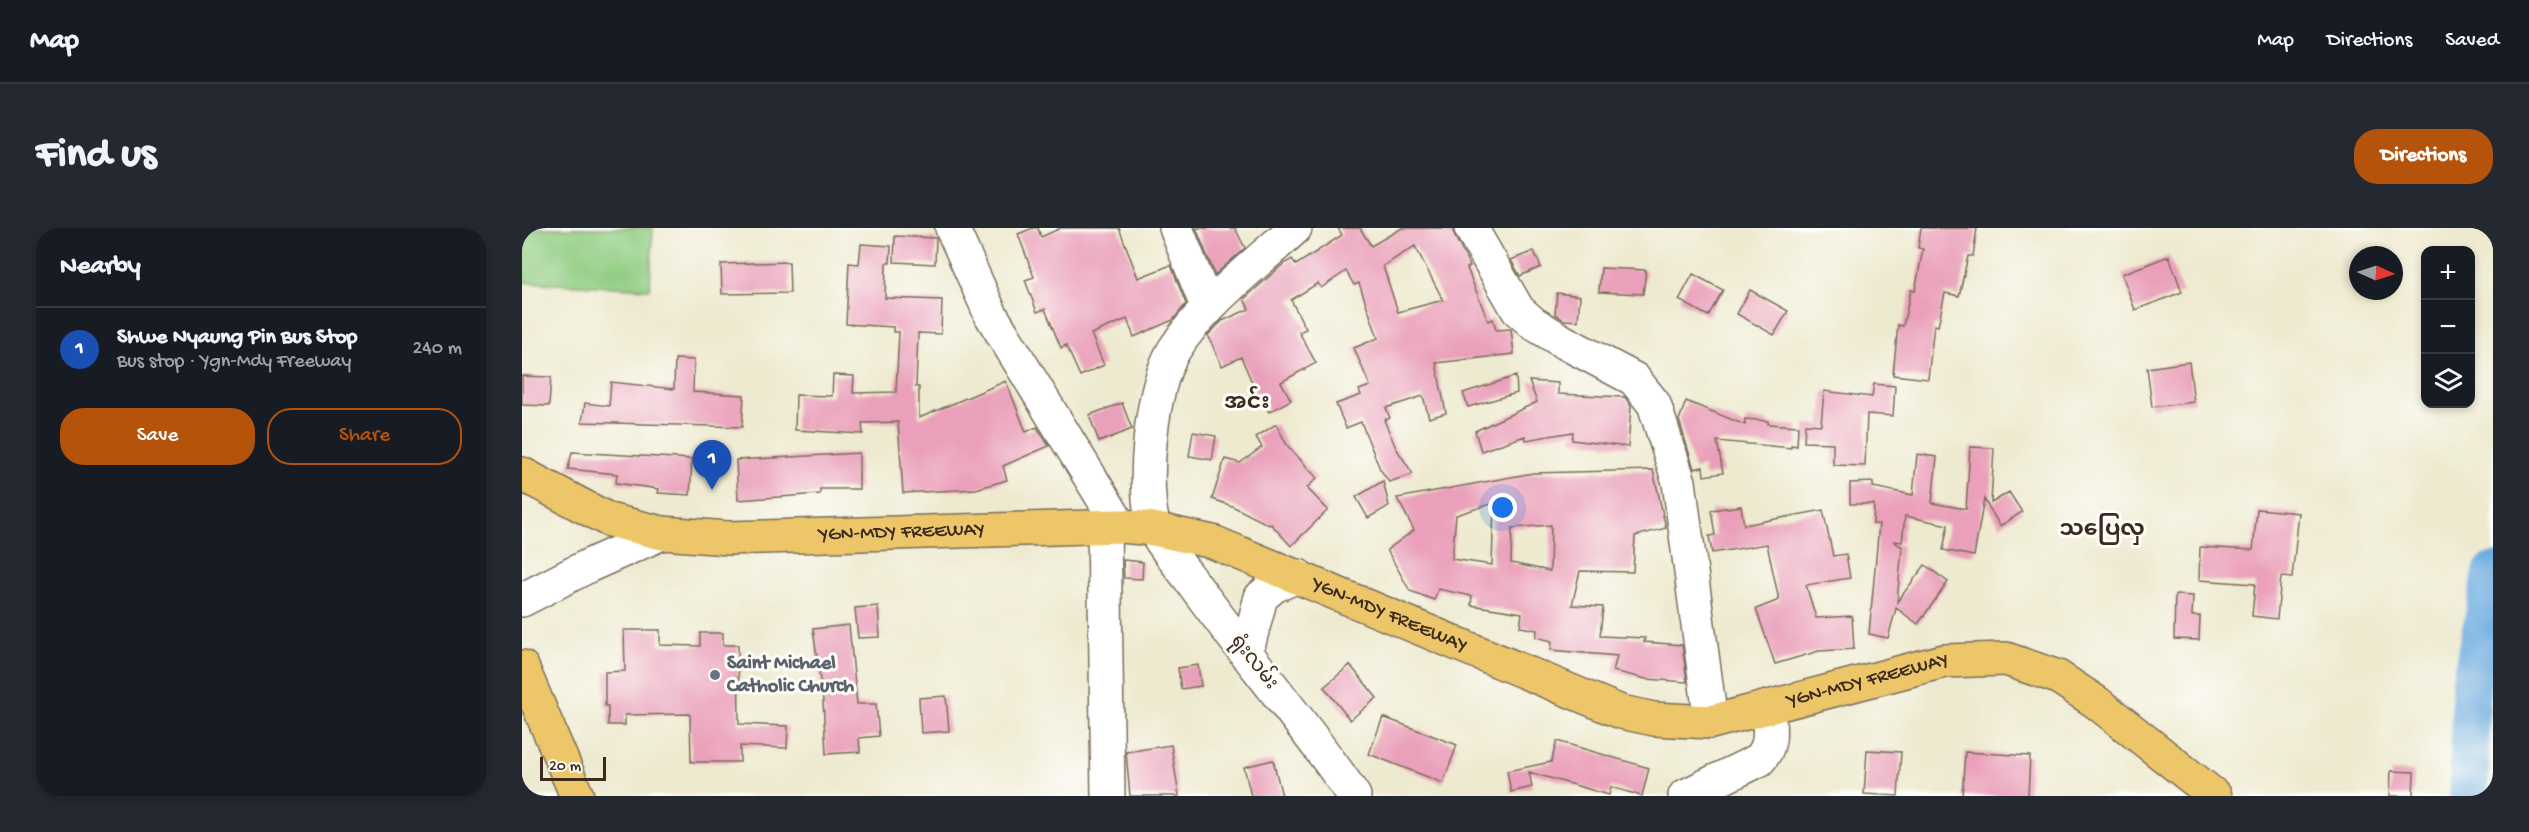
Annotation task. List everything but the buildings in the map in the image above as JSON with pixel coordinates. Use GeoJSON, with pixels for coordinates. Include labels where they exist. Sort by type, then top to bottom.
{"type":"FeatureCollection","features":[{"type":"Feature","properties":{"kind":"main road","name":"YGN-MDY FREEWAY"},"geometry":{"type":"LineString","coordinates":[[522,474],[609,520],[662,533],[740,537],[1112,526],[1154,529],[1213,542],[1621,712],[1654,719],[1711,722],[1944,661],[2006,659],[2058,677],[2096,702],[2215,796]]}},
{"type":"Feature","properties":{"kind":"main road"},"geometry":{"type":"LineString","coordinates":[[522,667],[577,796]]}},
{"type":"Feature","properties":{"kind":"street"},"geometry":{"type":"LineString","coordinates":[[952,228],[992,315],[1112,526],[1108,796]]}},
{"type":"Feature","properties":{"kind":"street"},"geometry":{"type":"LineString","coordinates":[[1176,228],[1208,309]]}},
{"type":"Feature","properties":{"kind":"street"},"geometry":{"type":"LineString","coordinates":[[1154,529],[1147,476],[1161,383],[1173,351],[1208,309],[1295,228]]}},
{"type":"Feature","properties":{"kind":"street"},"geometry":{"type":"LineString","coordinates":[[1471,228],[1518,310],[1533,323],[1562,341],[1634,379],[1654,404],[1679,482],[1711,722]]}},
{"type":"Feature","properties":{"kind":"street","name":"ရုံးလမ်း"},"geometry":{"type":"LineString","coordinates":[[1154,529],[1246,654],[1327,756],[1354,796]]}},
{"type":"Feature","properties":{"kind":"street"},"geometry":{"type":"LineString","coordinates":[[522,600],[588,566],[662,533]]}},
{"type":"Feature","properties":{"kind":"street"},"geometry":{"type":"LineString","coordinates":[[1246,654],[1262,597],[1274,586],[1298,576]]}},
{"type":"Feature","properties":{"kind":"street"},"geometry":{"type":"LineString","coordinates":[[1685,796],[1759,760],[1767,752],[1770,741],[1768,707]]}},
{"type":"Feature","properties":{"kind":"green space"},"geometry":{"type":"Polygon","coordinates":[[[522,228],[653,228],[650,289],[522,282],[522,228]]]}},
{"type":"Feature","properties":{"kind":"waterway"},"geometry":{"type":"LineString","coordinates":[[2469,796],[2471,683],[2493,572]]}},
{"type":"Feature","properties":{"kind":"place","name":"Shwe Nyaung Pin Bus Stop"},"geometry":{"type":"Point","coordinates":[712,490]}},
{"type":"Feature","properties":{"kind":"place","name":"Saint Michael Catholic Church"},"geometry":{"type":"Point","coordinates":[715,675]}},
{"type":"Feature","properties":{"kind":"district","name":"အင်း"},"geometry":{"type":"Point","coordinates":[1247,404]}},
{"type":"Feature","properties":{"kind":"district","name":"သပြေလှ"},"geometry":{"type":"Point","coordinates":[2102,531]}}]}
